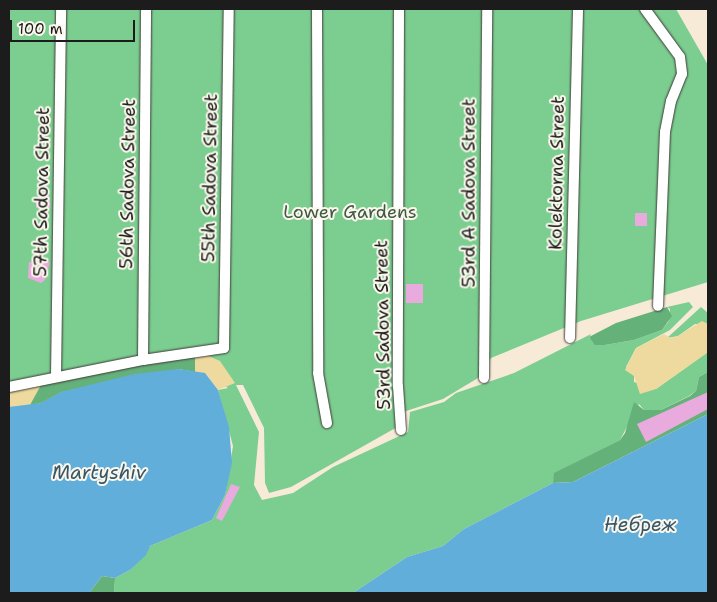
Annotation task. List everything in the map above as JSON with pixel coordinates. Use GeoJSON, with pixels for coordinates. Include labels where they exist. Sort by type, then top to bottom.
{"type":"FeatureCollection","features":[{"type":"Feature","properties":{"kind":"street","name":"57th Sadova Street"},"geometry":{"type":"LineString","coordinates":[[56,376],[61,9]]}},
{"type":"Feature","properties":{"kind":"street","name":"56th Sadova Street"},"geometry":{"type":"LineString","coordinates":[[143,360],[146,9]]}},
{"type":"Feature","properties":{"kind":"street","name":"55th Sadova Street"},"geometry":{"type":"LineString","coordinates":[[143,360],[224,348],[229,9]]}},
{"type":"Feature","properties":{"kind":"street"},"geometry":{"type":"LineString","coordinates":[[317,9],[318,373],[327,423]]}},
{"type":"Feature","properties":{"kind":"street","name":"53rd Sadova Street"},"geometry":{"type":"LineString","coordinates":[[400,9],[398,367],[401,430]]}},
{"type":"Feature","properties":{"kind":"street","name":"53rd A Sadova Street"},"geometry":{"type":"LineString","coordinates":[[484,378],[487,9]]}},
{"type":"Feature","properties":{"kind":"street","name":"Kolektorna Street"},"geometry":{"type":"LineString","coordinates":[[570,338],[578,9]]}},
{"type":"Feature","properties":{"kind":"street"},"geometry":{"type":"LineString","coordinates":[[645,9],[680,58],[682,74],[671,101],[664,132],[658,306]]}},
{"type":"Feature","properties":{"kind":"street"},"geometry":{"type":"LineString","coordinates":[[9,387],[143,360]]}},
{"type":"Feature","properties":{"kind":"green space","name":"Lower Gardens"},"geometry":{"type":"Polygon","coordinates":[[[9,9],[676,9],[708,65],[708,282],[581,321],[491,358],[478,378],[443,399],[403,412],[399,426],[291,487],[269,493],[265,483],[264,428],[243,385],[236,385],[259,432],[254,485],[262,500],[293,493],[333,467],[408,432],[410,412],[444,402],[456,393],[514,373],[591,334],[589,338],[605,345],[634,340],[662,330],[669,321],[670,309],[667,307],[689,302],[693,307],[670,330],[636,348],[626,367],[634,376],[634,382],[656,389],[708,352],[708,372],[699,377],[696,391],[661,410],[644,410],[639,404],[620,440],[555,473],[553,483],[464,529],[443,546],[407,557],[353,593],[114,593],[115,578],[130,570],[150,546],[212,520],[225,495],[233,446],[218,390],[228,388],[205,373],[179,369],[41,403],[9,407],[9,9]]]}},
{"type":"Feature","properties":{"kind":"green space"},"geometry":{"type":"Polygon","coordinates":[[[667,307],[672,316],[662,330],[634,340],[605,345],[595,345],[589,337],[616,323],[667,307]]]}},
{"type":"Feature","properties":{"kind":"green space"},"geometry":{"type":"Polygon","coordinates":[[[701,307],[708,313],[708,324],[695,324],[678,336],[667,338],[701,307]]]}},
{"type":"Feature","properties":{"kind":"green space"},"geometry":{"type":"Polygon","coordinates":[[[195,355],[195,372],[179,369],[61,392],[41,403],[30,405],[40,381],[195,355]]]}},
{"type":"Feature","properties":{"kind":"green space"},"geometry":{"type":"Polygon","coordinates":[[[708,372],[708,414],[573,482],[553,483],[554,473],[620,440],[625,433],[634,402],[644,410],[661,410],[690,396],[696,391],[699,377],[708,372]]]}},
{"type":"Feature","properties":{"kind":"green space"},"geometry":{"type":"Polygon","coordinates":[[[102,576],[115,578],[114,593],[89,593],[102,576]]]}},
{"type":"Feature","properties":{"kind":"sand"},"geometry":{"type":"Polygon","coordinates":[[[702,321],[708,324],[708,352],[656,389],[640,394],[634,376],[625,370],[636,348],[664,334],[670,338],[678,336],[702,321]]]}},
{"type":"Feature","properties":{"kind":"sand"},"geometry":{"type":"Polygon","coordinates":[[[204,354],[220,361],[235,383],[218,390],[205,373],[195,372],[195,355],[204,354]]]}},
{"type":"Feature","properties":{"kind":"sand"},"geometry":{"type":"Polygon","coordinates":[[[41,385],[30,405],[9,407],[9,388],[41,385]]]}},
{"type":"Feature","properties":{"kind":"water","name":"Martyshiv"},"geometry":{"type":"Polygon","coordinates":[[[179,369],[205,373],[218,390],[229,427],[232,463],[225,495],[212,520],[150,546],[146,555],[130,570],[115,578],[102,576],[89,593],[9,593],[9,407],[41,403],[61,392],[134,374],[179,369]]]}},
{"type":"Feature","properties":{"kind":"water","name":"Небреж"},"geometry":{"type":"Polygon","coordinates":[[[708,414],[708,593],[353,593],[407,557],[443,546],[464,529],[553,483],[573,482],[708,414]]]}},
{"type":"Feature","properties":{"kind":"building"},"geometry":{"type":"Polygon","coordinates":[[[36,198],[50,198],[50,208],[36,208],[36,198]]]}},
{"type":"Feature","properties":{"kind":"building"},"geometry":{"type":"Polygon","coordinates":[[[635,213],[647,213],[647,226],[635,226],[635,213]]]}},
{"type":"Feature","properties":{"kind":"building"},"geometry":{"type":"Polygon","coordinates":[[[29,262],[50,262],[45,280],[41,283],[28,278],[29,262]]]}},
{"type":"Feature","properties":{"kind":"building"},"geometry":{"type":"Polygon","coordinates":[[[406,284],[423,284],[423,303],[406,303],[406,284]]]}},
{"type":"Feature","properties":{"kind":"building"},"geometry":{"type":"Polygon","coordinates":[[[708,392],[708,409],[646,442],[637,424],[708,392]]]}},
{"type":"Feature","properties":{"kind":"building"},"geometry":{"type":"Polygon","coordinates":[[[231,484],[240,487],[222,521],[216,518],[231,484]]]}}]}
